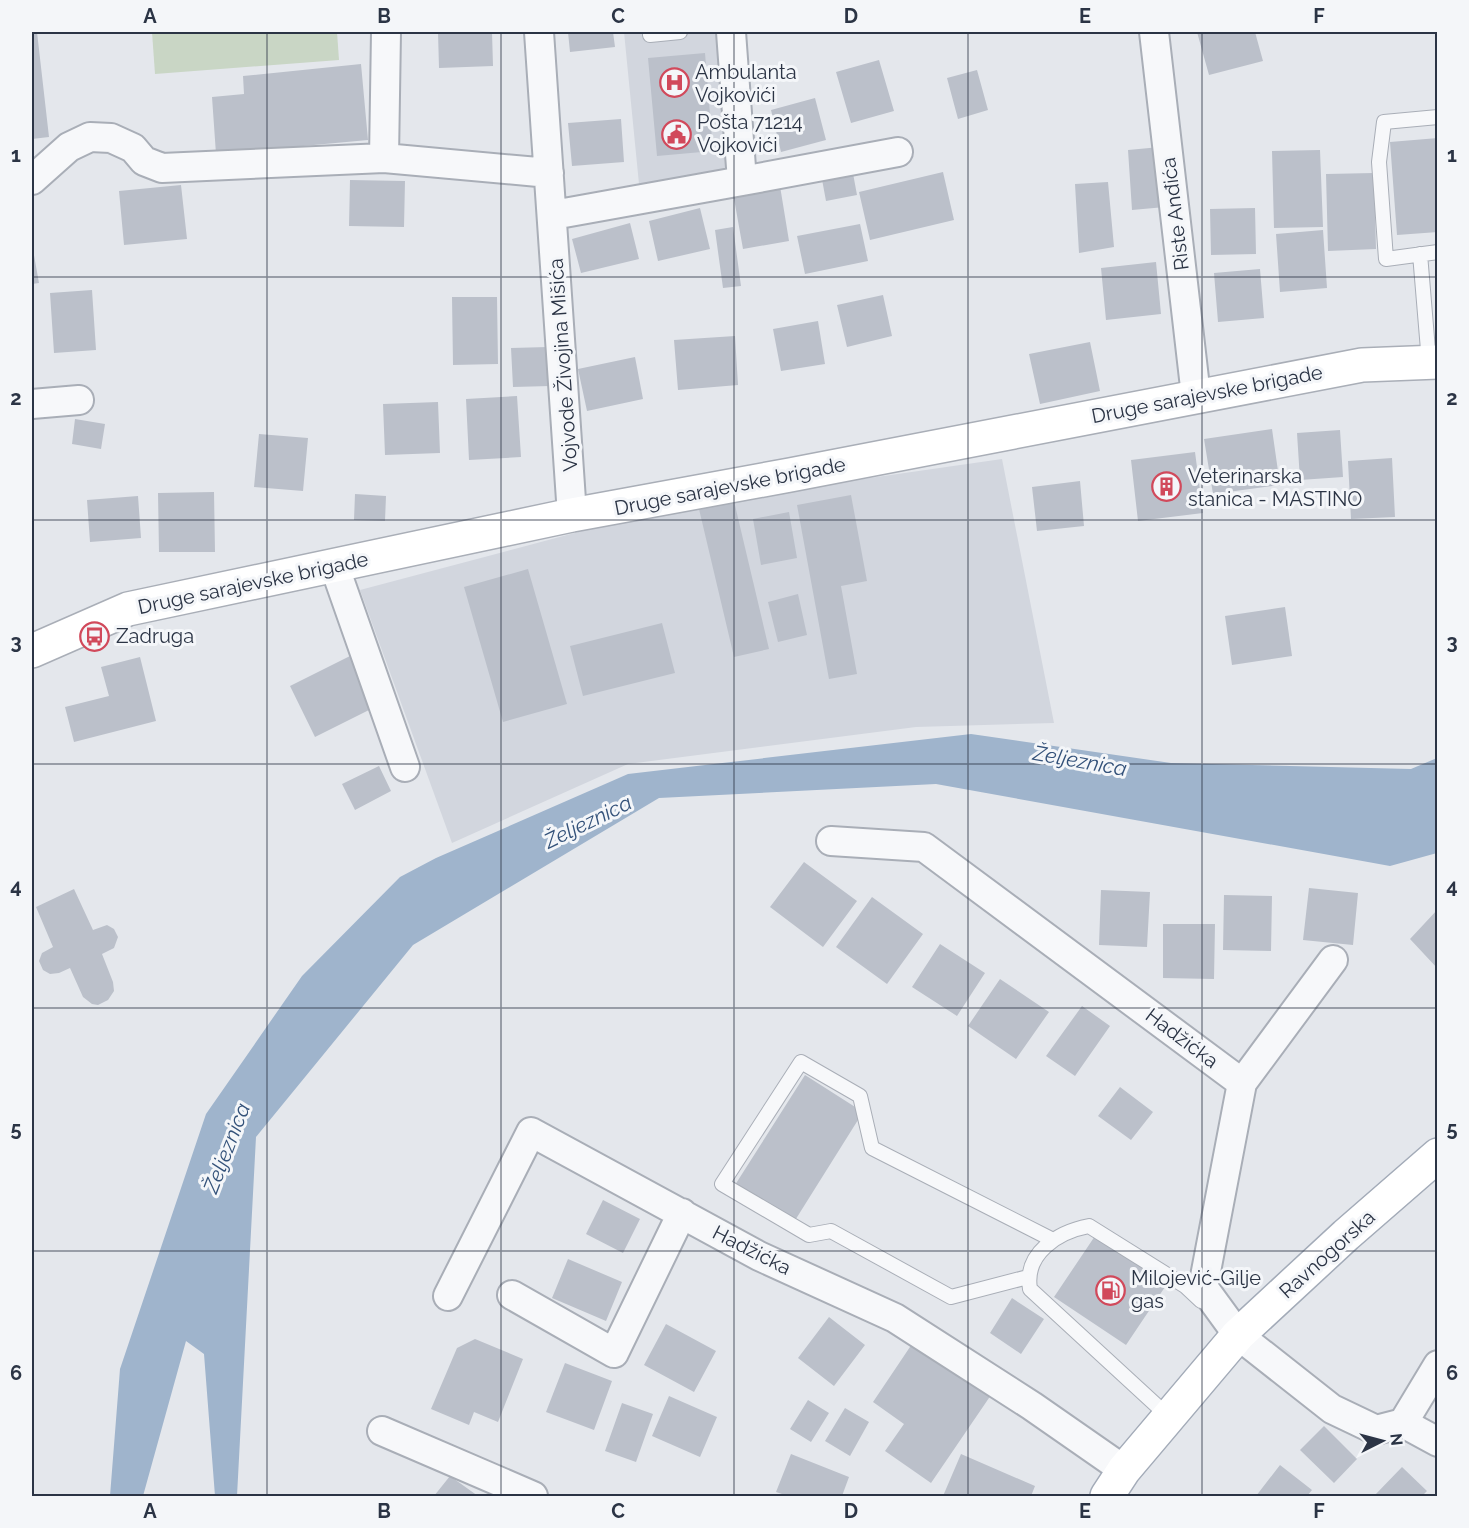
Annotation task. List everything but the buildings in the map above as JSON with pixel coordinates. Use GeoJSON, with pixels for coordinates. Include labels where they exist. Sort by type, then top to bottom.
{"type":"FeatureCollection","features":[{"type":"Feature","properties":{"kind":"main road","name":"Druge sarajevske brigade"},"geometry":{"type":"LineString","coordinates":[[32,651],[128,609],[572,515],[1362,365],[1433,362]]}},
{"type":"Feature","properties":{"kind":"main road","name":"Ravnogorska"},"geometry":{"type":"LineString","coordinates":[[1116,1483],[1168,1416],[1238,1335],[1437,1155]]}},
{"type":"Feature","properties":{"kind":"street"},"geometry":{"type":"LineString","coordinates":[[384,158],[386,32]]}},
{"type":"Feature","properties":{"kind":"street","name":"Vojvode Živojina Mišića"},"geometry":{"type":"LineString","coordinates":[[539,32],[572,515]]}},
{"type":"Feature","properties":{"kind":"street"},"geometry":{"type":"LineString","coordinates":[[731,32],[742,181]]}},
{"type":"Feature","properties":{"kind":"street","name":"Riste Anđića"},"geometry":{"type":"LineString","coordinates":[[1154,32],[1196,396]]}},
{"type":"Feature","properties":{"kind":"street"},"geometry":{"type":"LineString","coordinates":[[32,180],[69,147],[90,137],[111,138],[133,148],[144,161],[162,168],[384,158],[549,173]]}},
{"type":"Feature","properties":{"kind":"street"},"geometry":{"type":"LineString","coordinates":[[553,215],[898,152]]}},
{"type":"Feature","properties":{"kind":"street"},"geometry":{"type":"LineString","coordinates":[[32,404],[79,400]]}},
{"type":"Feature","properties":{"kind":"street"},"geometry":{"type":"LineString","coordinates":[[334,565],[405,767]]}},
{"type":"Feature","properties":{"kind":"street","name":"Hadžićka"},"geometry":{"type":"LineString","coordinates":[[831,841],[924,847],[1242,1083]]}},
{"type":"Feature","properties":{"kind":"street"},"geometry":{"type":"LineString","coordinates":[[1334,960],[1242,1083],[1203,1287],[1238,1335],[1332,1409],[1376,1430],[1403,1423],[1437,1442]]}},
{"type":"Feature","properties":{"kind":"street","name":"Hadžićka"},"geometry":{"type":"LineString","coordinates":[[448,1296],[531,1132],[759,1256],[895,1317],[1032,1406],[1116,1483]]}},
{"type":"Feature","properties":{"kind":"street"},"geometry":{"type":"LineString","coordinates":[[512,1295],[614,1353],[682,1213]]}},
{"type":"Feature","properties":{"kind":"street"},"geometry":{"type":"LineString","coordinates":[[1403,1423],[1437,1365]]}},
{"type":"Feature","properties":{"kind":"street"},"geometry":{"type":"LineString","coordinates":[[382,1431],[533,1497]]}},
{"type":"Feature","properties":{"kind":"lane"},"geometry":{"type":"LineString","coordinates":[[650,36],[680,32]]}},
{"type":"Feature","properties":{"kind":"lane"},"geometry":{"type":"LineString","coordinates":[[1437,117],[1384,122],[1379,162],[1386,259],[1437,252]]}},
{"type":"Feature","properties":{"kind":"lane"},"geometry":{"type":"LineString","coordinates":[[1420,254],[1433,362]]}},
{"type":"Feature","properties":{"kind":"lane"},"geometry":{"type":"LineString","coordinates":[[1028,1276],[951,1297],[831,1231],[809,1235],[723,1184],[801,1062],[860,1096],[872,1148],[1053,1240]]}},
{"type":"Feature","properties":{"kind":"lane"},"geometry":{"type":"LineString","coordinates":[[1168,1416],[1030,1288],[1028,1276],[1036,1255],[1070,1229],[1089,1226],[1185,1286],[1238,1335]]}},
{"type":"Feature","properties":{"kind":"shaded area"},"geometry":{"type":"Polygon","coordinates":[[[624,32],[721,32],[736,174],[639,184],[624,32]]]}},
{"type":"Feature","properties":{"kind":"shaded area"},"geometry":{"type":"Polygon","coordinates":[[[1002,459],[1054,723],[916,727],[628,764],[452,843],[360,590],[676,506],[1002,459]]]}},
{"type":"Feature","properties":{"kind":"green space"},"geometry":{"type":"Polygon","coordinates":[[[152,32],[337,32],[339,60],[155,74],[152,32]]]}},
{"type":"Feature","properties":{"kind":"water","name":"Željeznica"},"geometry":{"type":"Polygon","coordinates":[[[971,734],[1171,763],[1411,769],[1437,758],[1437,853],[1390,866],[936,784],[659,798],[413,945],[256,1137],[237,1496],[215,1496],[204,1354],[186,1341],[143,1496],[110,1496],[120,1369],[206,1114],[302,976],[400,877],[436,858],[628,774],[971,734]]]}},
{"type":"Feature","properties":{"kind":"place","name":"Ambulanta Vojkovići"},"geometry":{"type":"Point","coordinates":[674,83]}},
{"type":"Feature","properties":{"kind":"place","name":"Pošta 71214 Vojkovići"},"geometry":{"type":"Point","coordinates":[676,134]}},
{"type":"Feature","properties":{"kind":"place","name":"Veterinarska stanica - MASTINO"},"geometry":{"type":"Point","coordinates":[1167,487]}},
{"type":"Feature","properties":{"kind":"place","name":"Zadruga"},"geometry":{"type":"Point","coordinates":[95,636]}},
{"type":"Feature","properties":{"kind":"place","name":"Milojević-Gilje gas"},"geometry":{"type":"Point","coordinates":[1110,1290]}}]}
